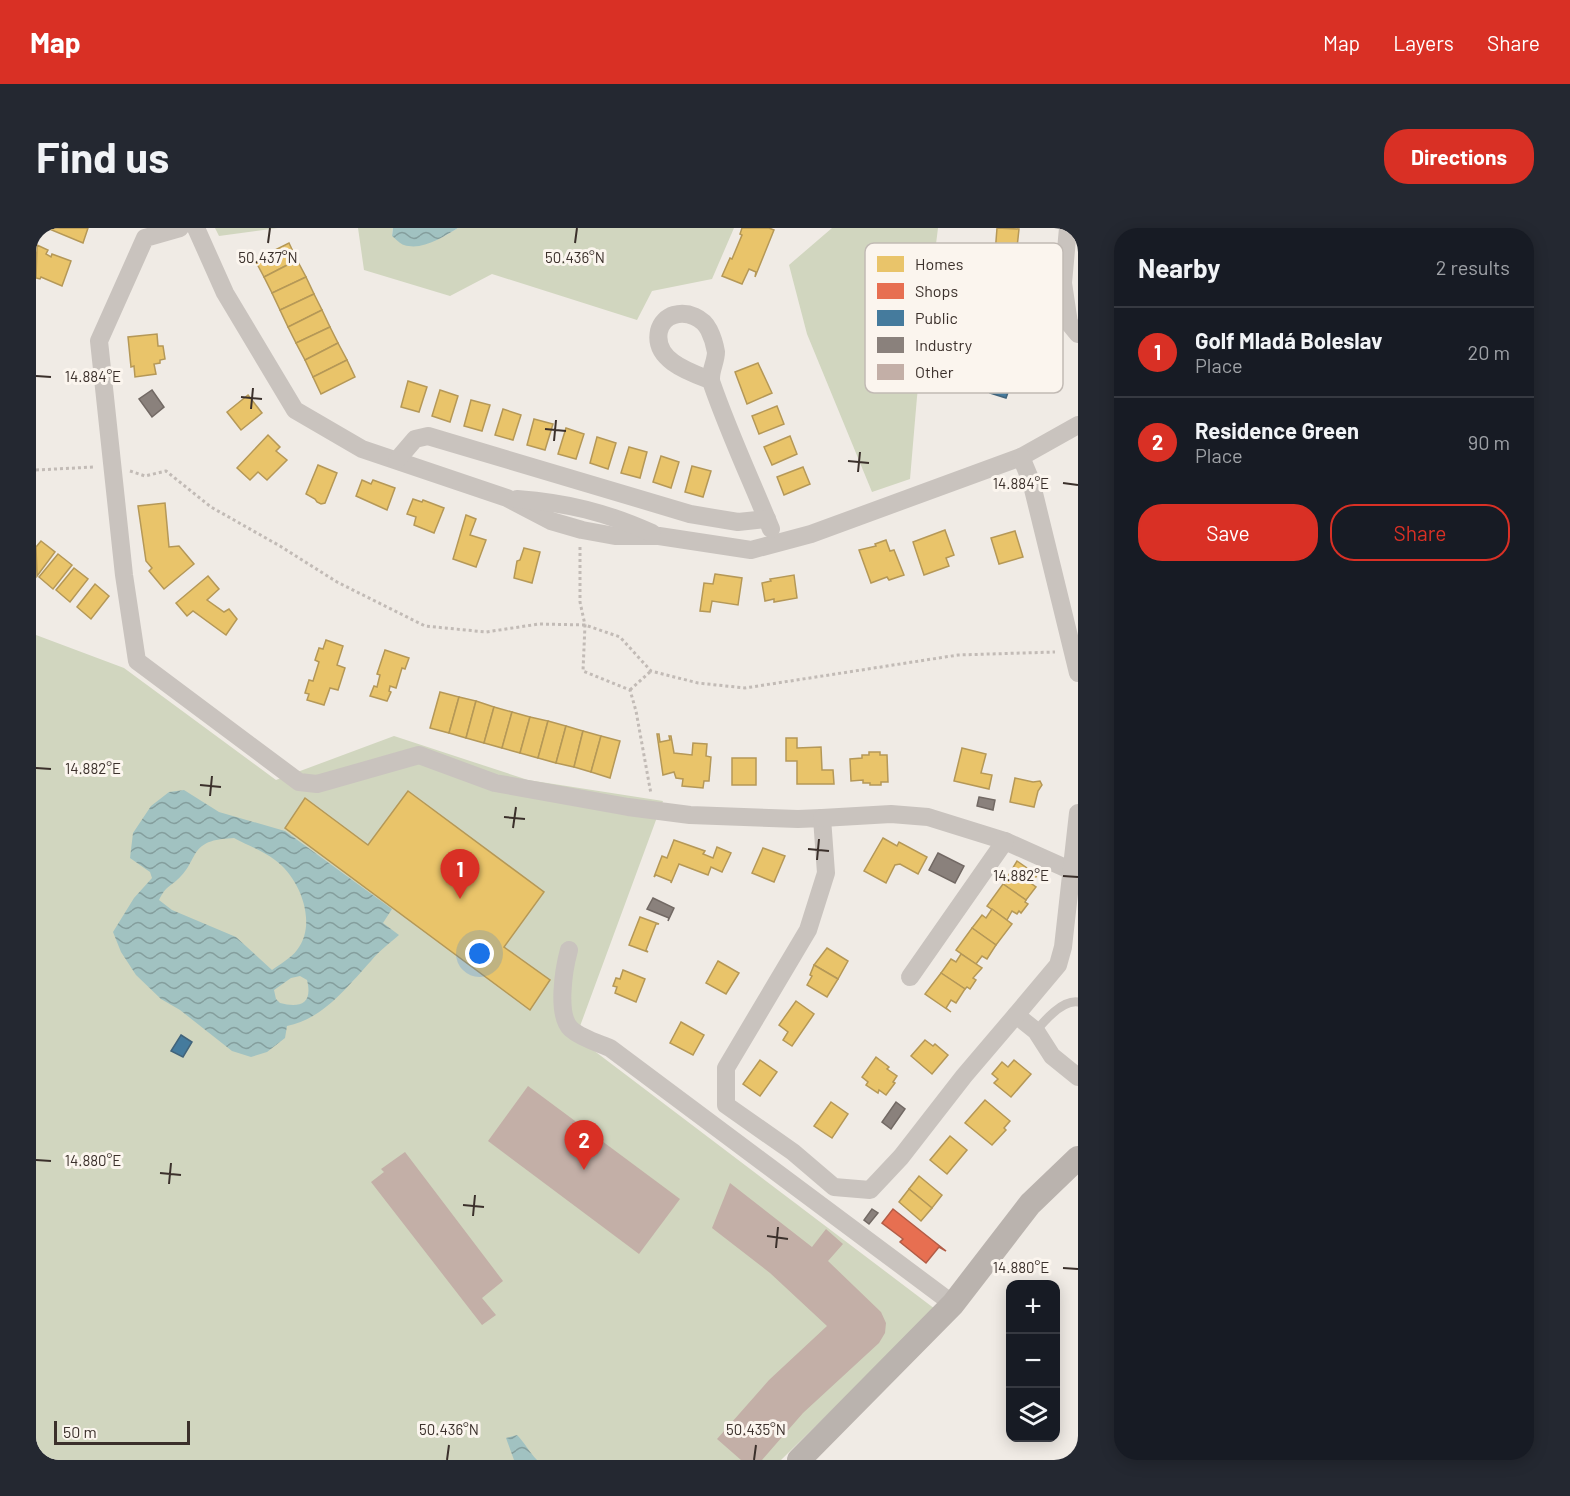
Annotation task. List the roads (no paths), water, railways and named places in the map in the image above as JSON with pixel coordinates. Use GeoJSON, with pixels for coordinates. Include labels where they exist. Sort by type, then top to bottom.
{"type":"FeatureCollection","features":[{"type":"Feature","properties":{"kind":"street"},"geometry":{"type":"LineString","coordinates":[[180,228],[145,238],[99,341],[124,575],[137,661],[299,782],[317,784],[419,755],[495,783],[654,810],[702,815],[798,819],[891,814],[928,817],[1005,841],[1072,871]]}},
{"type":"Feature","properties":{"kind":"street"},"geometry":{"type":"LineString","coordinates":[[196,228],[225,293],[295,410],[362,449],[507,498],[551,521],[582,530],[615,536],[659,537],[752,549],[777,544],[811,534],[1021,457],[1078,425]]}},
{"type":"Feature","properties":{"kind":"street"},"geometry":{"type":"LineString","coordinates":[[1068,228],[1063,283],[1069,324],[1078,334]]}},
{"type":"Feature","properties":{"kind":"street"},"geometry":{"type":"LineString","coordinates":[[710,380],[777,544]]}},
{"type":"Feature","properties":{"kind":"street"},"geometry":{"type":"LineString","coordinates":[[397,460],[415,439],[428,436],[690,514],[738,522],[767,519]]}},
{"type":"Feature","properties":{"kind":"street"},"geometry":{"type":"LineString","coordinates":[[1021,457],[1031,481],[1078,673]]}},
{"type":"Feature","properties":{"kind":"street"},"geometry":{"type":"LineString","coordinates":[[507,498],[555,502],[586,509],[619,518],[659,537]]}},
{"type":"Feature","properties":{"kind":"street"},"geometry":{"type":"LineString","coordinates":[[822,818],[826,873],[808,930],[726,1068],[726,1105],[793,1152],[834,1187],[870,1190],[901,1157],[964,1076],[1058,965],[1063,947],[1078,813]]}},
{"type":"Feature","properties":{"kind":"street"},"geometry":{"type":"LineString","coordinates":[[910,977],[1005,841]]}},
{"type":"Feature","properties":{"kind":"street"},"geometry":{"type":"LineString","coordinates":[[569,950],[565,964],[563,1009],[565,1021],[569,1027],[610,1048],[953,1304]]}},
{"type":"Feature","properties":{"kind":"street"},"geometry":{"type":"LineString","coordinates":[[1016,1015],[1036,1032],[1052,1056],[1078,1077]]}},
{"type":"Feature","properties":{"kind":"street"},"geometry":{"type":"LineString","coordinates":[[799,1460],[953,1304],[1030,1204],[1078,1158]]}},
{"type":"Feature","properties":{"kind":"lane"},"geometry":{"type":"LineString","coordinates":[[1036,1032],[1048,1016],[1073,1001],[1078,1002]]}},
{"type":"Feature","properties":{"kind":"water"},"geometry":{"type":"Polygon","coordinates":[[[393,228],[458,228],[425,245],[411,246],[402,244],[392,236],[393,228]]]}},
{"type":"Feature","properties":{"kind":"water"},"geometry":{"type":"Polygon","coordinates":[[[184,790],[219,812],[285,831],[392,909],[383,923],[399,935],[377,954],[334,1001],[312,1017],[287,1026],[285,1038],[267,1052],[251,1057],[232,1051],[180,1010],[161,999],[136,975],[121,952],[113,932],[134,898],[152,878],[150,872],[130,858],[133,833],[151,806],[169,792],[184,790]],[[234,838],[216,840],[201,847],[183,874],[167,888],[159,900],[172,910],[236,937],[272,970],[295,953],[303,939],[306,914],[303,902],[292,878],[284,868],[265,854],[234,838]],[[300,976],[291,978],[274,990],[276,999],[280,1003],[294,1005],[306,999],[307,980],[300,976]]]}},
{"type":"Feature","properties":{"kind":"water"},"geometry":{"type":"Polygon","coordinates":[[[517,1435],[537,1460],[514,1460],[506,1438],[517,1435]]]}},
{"type":"Feature","properties":{"kind":"place","name":"Golf Mladá Boleslav"},"geometry":{"type":"Point","coordinates":[460,899]}},
{"type":"Feature","properties":{"kind":"place","name":"Residence Green"},"geometry":{"type":"Point","coordinates":[584,1170]}}]}
